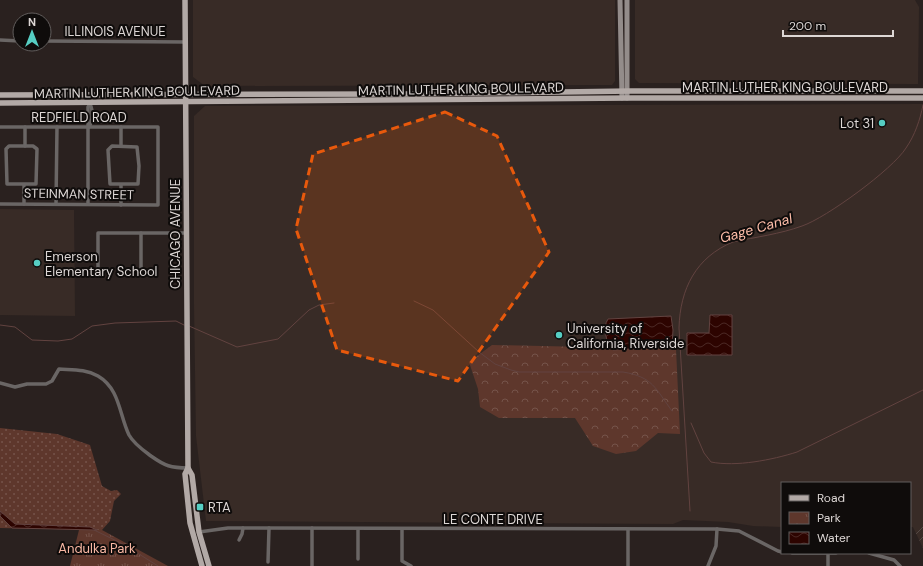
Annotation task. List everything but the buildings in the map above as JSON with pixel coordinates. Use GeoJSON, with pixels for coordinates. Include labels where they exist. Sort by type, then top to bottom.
{"type":"FeatureCollection","features":[{"type":"Feature","properties":{"kind":"main road","name":"CHICAGO AVENUE"},"geometry":{"type":"LineString","coordinates":[[186,0],[188,468],[186,474],[188,505],[195,544],[202,566]]}},
{"type":"Feature","properties":{"kind":"main road","name":"MARTIN LUTHER KING BOULEVARD"},"geometry":{"type":"LineString","coordinates":[[0,95],[624,91],[923,91]]}},
{"type":"Feature","properties":{"kind":"main road","name":"MARTIN LUTHER KING BOULEVARD"},"geometry":{"type":"LineString","coordinates":[[0,103],[90,104],[624,98],[923,98]]}},
{"type":"Feature","properties":{"kind":"main road","name":"CHICAGO AVENUE"},"geometry":{"type":"LineString","coordinates":[[188,468],[192,475],[199,532],[209,566]]}},
{"type":"Feature","properties":{"kind":"main road"},"geometry":{"type":"LineString","coordinates":[[188,505],[191,508],[194,528],[199,532],[195,544]]}},
{"type":"Feature","properties":{"kind":"street"},"geometry":{"type":"LineString","coordinates":[[620,0],[624,91]]}},
{"type":"Feature","properties":{"kind":"street"},"geometry":{"type":"LineString","coordinates":[[624,98],[627,0]]}},
{"type":"Feature","properties":{"kind":"street"},"geometry":{"type":"LineString","coordinates":[[0,40],[12,41]]}},
{"type":"Feature","properties":{"kind":"street","name":"ILLINOIS AVENUE"},"geometry":{"type":"LineString","coordinates":[[52,41],[186,42]]}},
{"type":"Feature","properties":{"kind":"street"},"geometry":{"type":"LineString","coordinates":[[88,204],[88,107],[90,104]]}},
{"type":"Feature","properties":{"kind":"street","name":"REDFIELD ROAD"},"geometry":{"type":"LineString","coordinates":[[0,127],[158,127],[158,205]]}},
{"type":"Feature","properties":{"kind":"street"},"geometry":{"type":"LineString","coordinates":[[25,127],[25,146]]}},
{"type":"Feature","properties":{"kind":"street"},"geometry":{"type":"LineString","coordinates":[[56,204],[57,127]]}},
{"type":"Feature","properties":{"kind":"street"},"geometry":{"type":"LineString","coordinates":[[121,127],[121,146]]}},
{"type":"Feature","properties":{"kind":"street"},"geometry":{"type":"LineString","coordinates":[[25,146],[33,146],[37,149],[37,182],[33,185],[7,184],[7,147],[25,146]]}},
{"type":"Feature","properties":{"kind":"street"},"geometry":{"type":"LineString","coordinates":[[121,146],[137,148],[139,166],[138,184],[110,184],[108,166],[109,148],[121,146]]}},
{"type":"Feature","properties":{"kind":"street"},"geometry":{"type":"LineString","coordinates":[[24,185],[24,204]]}},
{"type":"Feature","properties":{"kind":"street"},"geometry":{"type":"LineString","coordinates":[[121,185],[121,205]]}},
{"type":"Feature","properties":{"kind":"street","name":"STEINMAN STREET"},"geometry":{"type":"LineString","coordinates":[[0,204],[158,205]]}},
{"type":"Feature","properties":{"kind":"street"},"geometry":{"type":"LineString","coordinates":[[98,268],[98,233],[187,233]]}},
{"type":"Feature","properties":{"kind":"street"},"geometry":{"type":"LineString","coordinates":[[141,233],[141,268]]}},
{"type":"Feature","properties":{"kind":"street"},"geometry":{"type":"LineString","coordinates":[[0,382],[15,387],[27,384],[46,384],[52,381],[59,369],[90,372],[102,379],[111,389],[118,400],[129,435],[140,449],[167,466],[188,468]]}},
{"type":"Feature","properties":{"kind":"street"},"geometry":{"type":"LineString","coordinates":[[239,540],[243,528]]}},
{"type":"Feature","properties":{"kind":"street","name":"LE CONTE DRIVE"},"geometry":{"type":"LineString","coordinates":[[199,532],[218,529],[243,528],[717,529],[739,530],[781,552]]}},
{"type":"Feature","properties":{"kind":"street"},"geometry":{"type":"LineString","coordinates":[[268,562],[269,528]]}},
{"type":"Feature","properties":{"kind":"street"},"geometry":{"type":"LineString","coordinates":[[312,528],[312,566]]}},
{"type":"Feature","properties":{"kind":"street"},"geometry":{"type":"LineString","coordinates":[[358,529],[358,559]]}},
{"type":"Feature","properties":{"kind":"street"},"geometry":{"type":"LineString","coordinates":[[402,529],[402,561],[411,566]]}},
{"type":"Feature","properties":{"kind":"street"},"geometry":{"type":"LineString","coordinates":[[628,529],[628,566]]}},
{"type":"Feature","properties":{"kind":"street"},"geometry":{"type":"LineString","coordinates":[[708,566],[716,546],[717,529]]}},
{"type":"Feature","properties":{"kind":"street"},"geometry":{"type":"LineString","coordinates":[[828,554],[828,566]]}},
{"type":"Feature","properties":{"kind":"street"},"geometry":{"type":"LineString","coordinates":[[873,554],[894,560],[900,566]]}},
{"type":"Feature","properties":{"kind":"highlighted area"},"geometry":{"type":"Polygon","coordinates":[[[445,112],[497,136],[549,252],[458,381],[337,350],[296,229],[313,154],[445,112]]]}},
{"type":"Feature","properties":{"kind":"shaded area"},"geometry":{"type":"Polygon","coordinates":[[[193,0],[615,0],[615,81],[612,85],[205,86],[193,77],[193,0]]]}},
{"type":"Feature","properties":{"kind":"shaded area"},"geometry":{"type":"Polygon","coordinates":[[[635,0],[915,0],[919,7],[918,84],[639,83],[635,79],[635,0]]]}},
{"type":"Feature","properties":{"kind":"shaded area","name":"University of California, Riverside"},"geometry":{"type":"Polygon","coordinates":[[[923,104],[923,527],[911,527],[911,482],[781,482],[781,527],[683,520],[673,524],[206,521],[196,436],[194,304],[194,116],[205,106],[923,104]]]}},
{"type":"Feature","properties":{"kind":"shaded area","name":"Emerson Elementary School"},"geometry":{"type":"Polygon","coordinates":[[[0,209],[74,210],[75,316],[0,315],[0,209]]]}},
{"type":"Feature","properties":{"kind":"shaded area"},"geometry":{"type":"Polygon","coordinates":[[[913,527],[923,527],[923,548],[913,527]]]}},
{"type":"Feature","properties":{"kind":"green space"},"geometry":{"type":"Polygon","coordinates":[[[492,345],[676,349],[680,434],[658,433],[636,451],[616,454],[593,446],[575,418],[499,418],[480,407],[478,389],[469,362],[492,345]]]}},
{"type":"Feature","properties":{"kind":"green space"},"geometry":{"type":"Polygon","coordinates":[[[0,428],[57,434],[90,445],[102,486],[111,491],[117,490],[121,494],[114,501],[110,521],[102,530],[0,528],[0,428]]]}},
{"type":"Feature","properties":{"kind":"green space","name":"Andulka Park"},"geometry":{"type":"Polygon","coordinates":[[[79,530],[102,530],[168,566],[70,566],[79,530]]]}},
{"type":"Feature","properties":{"kind":"water"},"geometry":{"type":"Polygon","coordinates":[[[710,315],[732,315],[732,355],[687,355],[687,333],[709,333],[710,315]]]}},
{"type":"Feature","properties":{"kind":"water"},"geometry":{"type":"Polygon","coordinates":[[[671,316],[673,330],[672,346],[613,350],[608,343],[605,327],[608,319],[671,316]]]}},
{"type":"Feature","properties":{"kind":"water"},"geometry":{"type":"Polygon","coordinates":[[[0,511],[15,524],[90,527],[97,530],[12,528],[0,516],[0,511]]]}},
{"type":"Feature","properties":{"kind":"waterway","name":"Gage Canal"},"geometry":{"type":"LineString","coordinates":[[690,511],[679,328],[683,300],[692,276],[709,256],[720,248],[733,242],[802,226],[827,213],[858,192],[888,168],[906,148],[917,127],[923,105]]}},
{"type":"Feature","properties":{"kind":"waterway"},"geometry":{"type":"LineString","coordinates":[[414,301],[433,310],[479,352],[495,364],[519,372],[623,372],[633,374],[647,380],[657,390],[672,411]]}},
{"type":"Feature","properties":{"kind":"waterway"},"geometry":{"type":"LineString","coordinates":[[189,326],[237,347],[278,339],[309,310],[319,305],[334,303]]}},
{"type":"Feature","properties":{"kind":"waterway"},"geometry":{"type":"LineString","coordinates":[[0,325],[15,327],[32,340],[58,341],[72,339],[92,326],[115,323],[176,321],[184,325]]}},
{"type":"Feature","properties":{"kind":"waterway"},"geometry":{"type":"LineString","coordinates":[[691,423],[704,453],[711,462],[731,464],[754,462],[777,458],[797,452],[923,390]]}},
{"type":"Feature","properties":{"kind":"waterway"},"geometry":{"type":"LineString","coordinates":[[94,530],[123,544],[158,566]]}},
{"type":"Feature","properties":{"kind":"place","name":"Lot 31"},"geometry":{"type":"Point","coordinates":[882,123]}},
{"type":"Feature","properties":{"kind":"place","name":"Emerson Elementary School"},"geometry":{"type":"Point","coordinates":[37,263]}},
{"type":"Feature","properties":{"kind":"place","name":"University of California, Riverside"},"geometry":{"type":"Point","coordinates":[559,335]}},
{"type":"Feature","properties":{"kind":"place","name":"RTA"},"geometry":{"type":"Point","coordinates":[200,507]}}]}
